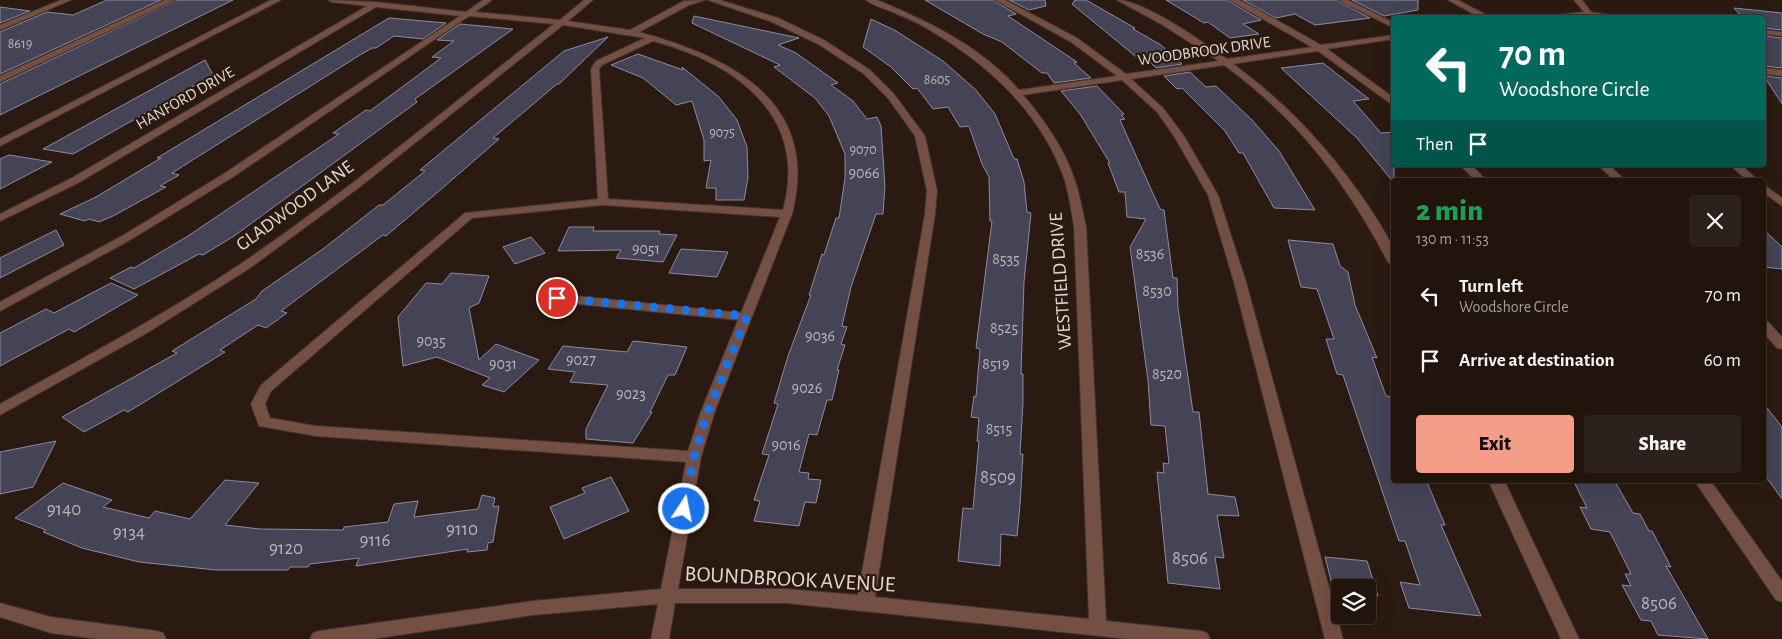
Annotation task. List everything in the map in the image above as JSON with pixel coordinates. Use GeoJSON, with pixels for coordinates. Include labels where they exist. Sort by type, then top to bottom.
{"type":"FeatureCollection","features":[{"type":"Feature","properties":{"kind":"street"},"geometry":{"type":"LineString","coordinates":[[0,28],[67,0]]}},
{"type":"Feature","properties":{"kind":"street"},"geometry":{"type":"LineString","coordinates":[[0,79],[171,0]]}},
{"type":"Feature","properties":{"kind":"street"},"geometry":{"type":"LineString","coordinates":[[0,143],[277,0]]}},
{"type":"Feature","properties":{"kind":"street"},"geometry":{"type":"LineString","coordinates":[[332,0],[379,2],[467,14],[561,22],[652,38],[704,56],[742,76],[755,86],[781,120],[788,134],[794,157],[794,188],[787,214],[707,414],[694,457],[660,639]]}},
{"type":"Feature","properties":{"kind":"street"},"geometry":{"type":"LineString","coordinates":[[0,307],[126,238],[229,175],[488,0]]}},
{"type":"Feature","properties":{"kind":"street","name":"GLADWOOD LANE"},"geometry":{"type":"LineString","coordinates":[[0,410],[174,310],[277,243],[340,197],[589,0]]}},
{"type":"Feature","properties":{"kind":"street"},"geometry":{"type":"LineString","coordinates":[[631,33],[687,3],[700,0]]}},
{"type":"Feature","properties":{"kind":"street"},"geometry":{"type":"LineString","coordinates":[[712,0],[775,20],[821,42],[867,72],[891,96],[920,136],[932,191],[930,214],[865,602]]}},
{"type":"Feature","properties":{"kind":"street","name":"WESTFIELD DRIVE"},"geometry":{"type":"LineString","coordinates":[[870,0],[919,20],[958,43],[994,69],[1019,93],[1050,137],[1068,176],[1080,226],[1098,628]]}},
{"type":"Feature","properties":{"kind":"street"},"geometry":{"type":"LineString","coordinates":[[999,0],[1074,40],[1125,78],[1160,110],[1178,136],[1213,195],[1240,282],[1334,639]]}},
{"type":"Feature","properties":{"kind":"street"},"geometry":{"type":"LineString","coordinates":[[1121,0],[1187,35],[1229,63],[1259,87],[1304,130],[1342,176],[1362,206],[1391,257]]}},
{"type":"Feature","properties":{"kind":"street"},"geometry":{"type":"LineString","coordinates":[[1233,0],[1321,48],[1356,72],[1391,101]]}},
{"type":"Feature","properties":{"kind":"street"},"geometry":{"type":"LineString","coordinates":[[1342,0],[1391,24]]}},
{"type":"Feature","properties":{"kind":"street"},"geometry":{"type":"LineString","coordinates":[[1452,0],[1482,15]]}},
{"type":"Feature","properties":{"kind":"street"},"geometry":{"type":"LineString","coordinates":[[1578,0],[1589,14]]}},
{"type":"Feature","properties":{"kind":"street","name":"HANFORD DRIVE"},"geometry":{"type":"LineString","coordinates":[[0,218],[74,181],[379,2]]}},
{"type":"Feature","properties":{"kind":"street"},"geometry":{"type":"LineString","coordinates":[[1575,15],[1598,15]]}},
{"type":"Feature","properties":{"kind":"street"},"geometry":{"type":"LineString","coordinates":[[1766,32],[1782,34]]}},
{"type":"Feature","properties":{"kind":"street","name":"WOODBROOK DRIVE"},"geometry":{"type":"LineString","coordinates":[[1019,93],[1391,37]]}},
{"type":"Feature","properties":{"kind":"street"},"geometry":{"type":"LineString","coordinates":[[604,202],[595,69],[599,63],[652,38]]}},
{"type":"Feature","properties":{"kind":"street"},"geometry":{"type":"LineString","coordinates":[[1766,71],[1782,73]]}},
{"type":"Feature","properties":{"kind":"street"},"geometry":{"type":"LineString","coordinates":[[1467,167],[1478,178]]}},
{"type":"Feature","properties":{"kind":"street"},"geometry":{"type":"LineString","coordinates":[[1605,167],[1618,178]]}},
{"type":"Feature","properties":{"kind":"street"},"geometry":{"type":"LineString","coordinates":[[1738,167],[1751,178]]}},
{"type":"Feature","properties":{"kind":"street"},"geometry":{"type":"LineString","coordinates":[[1766,190],[1782,203]]}},
{"type":"Feature","properties":{"kind":"street"},"geometry":{"type":"LineString","coordinates":[[694,457],[316,430],[264,422],[258,404],[266,388],[469,215],[604,202],[787,214]]}},
{"type":"Feature","properties":{"kind":"street"},"geometry":{"type":"LineString","coordinates":[[557,298],[747,316]]}},
{"type":"Feature","properties":{"kind":"street"},"geometry":{"type":"LineString","coordinates":[[1766,327],[1782,345]]}},
{"type":"Feature","properties":{"kind":"street"},"geometry":{"type":"LineString","coordinates":[[1497,483],[1570,639]]}},
{"type":"Feature","properties":{"kind":"street"},"geometry":{"type":"LineString","coordinates":[[1704,483],[1782,595]]}},
{"type":"Feature","properties":{"kind":"street","name":"BOUNDBROOK AVENUE"},"geometry":{"type":"LineString","coordinates":[[319,639],[533,608],[667,596],[786,596],[865,602],[1201,639]]}},
{"type":"Feature","properties":{"kind":"street"},"geometry":{"type":"LineString","coordinates":[[0,610],[51,625],[157,639]]}},
{"type":"Feature","properties":{"kind":"building"},"geometry":{"type":"Polygon","coordinates":[[[107,0],[161,0],[0,74],[0,32],[47,12],[73,15],[107,0]]]}},
{"type":"Feature","properties":{"kind":"building"},"geometry":{"type":"Polygon","coordinates":[[[177,0],[233,0],[0,115],[0,84],[177,0]]]}},
{"type":"Feature","properties":{"kind":"building"},"geometry":{"type":"Polygon","coordinates":[[[925,0],[993,0],[1016,14],[1008,16],[1077,62],[1074,63],[1091,78],[1054,83],[1047,73],[1042,73],[1002,42],[983,34],[925,0]]]}},
{"type":"Feature","properties":{"kind":"building"},"geometry":{"type":"Polygon","coordinates":[[[1009,0],[1045,0],[1046,6],[1029,10],[1009,0]]]}},
{"type":"Feature","properties":{"kind":"building"},"geometry":{"type":"Polygon","coordinates":[[[1075,0],[1086,0],[1135,28],[1133,29],[1161,45],[1182,64],[1156,68],[1147,59],[1140,60],[1072,4],[1075,0]]]}},
{"type":"Feature","properties":{"kind":"building"},"geometry":{"type":"Polygon","coordinates":[[[1166,0],[1227,0],[1261,20],[1243,24],[1259,34],[1230,38],[1208,22],[1204,23],[1166,0]]]}},
{"type":"Feature","properties":{"kind":"building"},"geometry":{"type":"Polygon","coordinates":[[[1243,0],[1336,0],[1370,18],[1315,25],[1295,14],[1276,18],[1243,0]]]}},
{"type":"Feature","properties":{"kind":"building"},"geometry":{"type":"Polygon","coordinates":[[[1352,0],[1418,0],[1418,10],[1384,16],[1352,0]]]}},
{"type":"Feature","properties":{"kind":"building"},"geometry":{"type":"Polygon","coordinates":[[[0,7],[30,11],[0,23],[0,7]]]}},
{"type":"Feature","properties":{"kind":"building"},"geometry":{"type":"Polygon","coordinates":[[[1734,8],[1782,13],[1782,30],[1766,28],[1766,15],[1740,15],[1734,8]]]}},
{"type":"Feature","properties":{"kind":"building"},"geometry":{"type":"Polygon","coordinates":[[[694,16],[799,38],[778,45],[796,53],[838,83],[831,85],[853,101],[867,119],[877,117],[881,126],[885,186],[883,214],[876,214],[851,287],[842,326],[847,327],[841,344],[845,345],[837,370],[839,370],[832,400],[827,400],[817,435],[809,434],[799,472],[809,473],[808,479],[821,480],[816,503],[805,502],[799,526],[754,521],[760,501],[754,500],[769,455],[762,454],[778,404],[774,403],[788,356],[811,295],[809,295],[822,254],[824,255],[836,218],[839,218],[845,178],[845,154],[829,116],[815,98],[774,67],[780,65],[692,23],[694,16]]]}},
{"type":"Feature","properties":{"kind":"building"},"geometry":{"type":"Polygon","coordinates":[[[389,18],[446,23],[423,39],[394,36],[376,48],[372,48],[172,173],[179,175],[160,186],[166,187],[113,216],[99,222],[89,219],[85,221],[60,214],[96,197],[389,18]]]}},
{"type":"Feature","properties":{"kind":"building"},"geometry":{"type":"Polygon","coordinates":[[[871,19],[896,31],[943,61],[976,90],[995,114],[1014,159],[1017,159],[1024,182],[1027,212],[1031,213],[1024,282],[1021,374],[1023,374],[1023,402],[1020,454],[1023,454],[1020,505],[1017,536],[1001,534],[1000,566],[958,561],[963,508],[973,509],[979,441],[977,441],[979,418],[971,417],[974,396],[976,397],[980,349],[976,348],[992,221],[990,221],[989,177],[982,164],[969,126],[960,127],[948,107],[933,109],[917,88],[913,89],[891,67],[863,47],[871,19]]]}},
{"type":"Feature","properties":{"kind":"building"},"geometry":{"type":"Polygon","coordinates":[[[460,24],[513,29],[415,99],[417,102],[234,236],[203,255],[199,254],[134,289],[110,278],[131,267],[134,268],[188,236],[339,134],[333,133],[366,110],[370,111],[441,58],[432,57],[454,41],[437,40],[460,24]]]}},
{"type":"Feature","properties":{"kind":"building"},"geometry":{"type":"Polygon","coordinates":[[[1766,36],[1782,38],[1782,68],[1766,66],[1766,36]]]}},
{"type":"Feature","properties":{"kind":"building"},"geometry":{"type":"Polygon","coordinates":[[[608,37],[559,84],[493,138],[499,139],[439,191],[386,236],[383,235],[281,311],[287,313],[266,328],[258,325],[220,350],[225,352],[128,412],[124,410],[84,432],[62,417],[177,353],[172,351],[256,299],[262,291],[323,249],[379,205],[383,205],[425,171],[420,170],[564,51],[608,37]]]}},
{"type":"Feature","properties":{"kind":"building"},"geometry":{"type":"Polygon","coordinates":[[[638,54],[683,70],[682,67],[719,97],[737,120],[747,147],[748,178],[744,200],[716,200],[716,188],[706,188],[711,160],[704,161],[704,140],[692,101],[676,105],[643,78],[611,65],[638,54]]]}},
{"type":"Feature","properties":{"kind":"building"},"geometry":{"type":"Polygon","coordinates":[[[205,60],[213,75],[73,154],[43,149],[205,60]]]}},
{"type":"Feature","properties":{"kind":"building"},"geometry":{"type":"Polygon","coordinates":[[[1323,63],[1369,99],[1353,101],[1381,133],[1391,132],[1391,167],[1394,167],[1394,178],[1391,179],[1357,138],[1281,68],[1323,63]]]}},
{"type":"Feature","properties":{"kind":"building"},"geometry":{"type":"Polygon","coordinates":[[[1190,72],[1206,87],[1216,86],[1252,120],[1279,151],[1315,210],[1274,208],[1243,153],[1239,153],[1225,131],[1182,88],[1177,89],[1164,76],[1190,72]]]}},
{"type":"Feature","properties":{"kind":"building"},"geometry":{"type":"Polygon","coordinates":[[[1766,76],[1782,78],[1782,104],[1766,79],[1766,76]]]}},
{"type":"Feature","properties":{"kind":"building"},"geometry":{"type":"Polygon","coordinates":[[[1097,86],[1124,114],[1121,115],[1125,119],[1120,120],[1160,209],[1164,210],[1173,278],[1177,278],[1178,308],[1193,412],[1199,412],[1208,494],[1235,497],[1239,516],[1217,515],[1224,558],[1215,557],[1220,589],[1168,583],[1157,472],[1164,473],[1163,463],[1169,464],[1165,426],[1151,425],[1148,381],[1130,247],[1146,219],[1127,217],[1125,192],[1119,192],[1108,163],[1110,163],[1080,114],[1061,91],[1097,86]]]}},
{"type":"Feature","properties":{"kind":"building"},"geometry":{"type":"Polygon","coordinates":[[[9,155],[52,162],[0,189],[0,159],[9,155]]]}},
{"type":"Feature","properties":{"kind":"building"},"geometry":{"type":"Polygon","coordinates":[[[569,227],[594,227],[593,231],[660,231],[659,234],[677,235],[663,262],[616,258],[621,250],[558,251],[569,227]]]}},
{"type":"Feature","properties":{"kind":"building"},"geometry":{"type":"Polygon","coordinates":[[[56,230],[64,245],[0,278],[0,258],[56,230]]]}},
{"type":"Feature","properties":{"kind":"building"},"geometry":{"type":"Polygon","coordinates":[[[1766,232],[1782,247],[1782,269],[1766,267],[1766,232]]]}},
{"type":"Feature","properties":{"kind":"building"},"geometry":{"type":"Polygon","coordinates":[[[531,237],[545,253],[515,264],[503,247],[531,237]]]}},
{"type":"Feature","properties":{"kind":"building"},"geometry":{"type":"Polygon","coordinates":[[[1288,240],[1333,244],[1340,266],[1348,272],[1355,305],[1377,358],[1372,357],[1386,396],[1391,397],[1391,483],[1427,483],[1445,525],[1441,525],[1481,616],[1409,608],[1400,582],[1420,585],[1405,541],[1399,541],[1343,375],[1337,374],[1326,339],[1334,339],[1317,289],[1301,287],[1288,240]]]}},
{"type":"Feature","properties":{"kind":"building"},"geometry":{"type":"Polygon","coordinates":[[[681,249],[728,252],[717,277],[669,273],[681,249]]]}},
{"type":"Feature","properties":{"kind":"building"},"geometry":{"type":"Polygon","coordinates":[[[451,273],[489,276],[479,303],[469,308],[479,360],[496,344],[539,360],[504,392],[482,385],[490,378],[437,357],[403,366],[398,317],[426,283],[442,284],[451,273]]]}},
{"type":"Feature","properties":{"kind":"building"},"geometry":{"type":"Polygon","coordinates":[[[111,283],[138,295],[74,332],[69,329],[0,366],[0,333],[46,309],[54,313],[111,283]]]}},
{"type":"Feature","properties":{"kind":"building"},"geometry":{"type":"Polygon","coordinates":[[[633,341],[687,347],[675,375],[668,375],[650,412],[652,412],[633,443],[586,439],[586,429],[608,385],[570,382],[575,372],[548,369],[563,346],[627,352],[633,341]]]}},
{"type":"Feature","properties":{"kind":"building"},"geometry":{"type":"Polygon","coordinates":[[[1766,407],[1782,427],[1782,499],[1766,477],[1766,407]]]}},
{"type":"Feature","properties":{"kind":"building"},"geometry":{"type":"Polygon","coordinates":[[[56,441],[33,487],[0,494],[0,452],[56,441]]]}},
{"type":"Feature","properties":{"kind":"building"},"geometry":{"type":"Polygon","coordinates":[[[611,477],[629,511],[564,539],[550,507],[585,493],[582,488],[611,477]]]}},
{"type":"Feature","properties":{"kind":"building"},"geometry":{"type":"Polygon","coordinates":[[[225,480],[259,483],[225,525],[260,529],[343,530],[344,527],[388,522],[394,504],[418,501],[414,517],[478,509],[482,495],[495,498],[493,507],[499,506],[493,542],[488,543],[487,550],[467,552],[468,549],[356,566],[359,558],[310,564],[308,567],[290,567],[288,570],[216,570],[139,562],[82,548],[43,532],[46,530],[15,518],[63,483],[112,500],[103,507],[149,518],[155,511],[190,519],[225,480]]]}},
{"type":"Feature","properties":{"kind":"building"},"geometry":{"type":"Polygon","coordinates":[[[1574,483],[1616,483],[1633,513],[1640,514],[1649,531],[1652,531],[1671,567],[1666,566],[1708,639],[1658,635],[1651,621],[1641,620],[1622,585],[1631,586],[1625,574],[1631,574],[1610,532],[1591,529],[1580,507],[1587,508],[1574,483]]]}},
{"type":"Feature","properties":{"kind":"building"},"geometry":{"type":"Polygon","coordinates":[[[1325,557],[1367,561],[1373,579],[1331,579],[1325,557]]]}},
{"type":"Feature","properties":{"kind":"route"},"geometry":{"type":"LineString","coordinates":[[557,298],[747,316],[707,414],[694,457],[684,509]]}}]}
